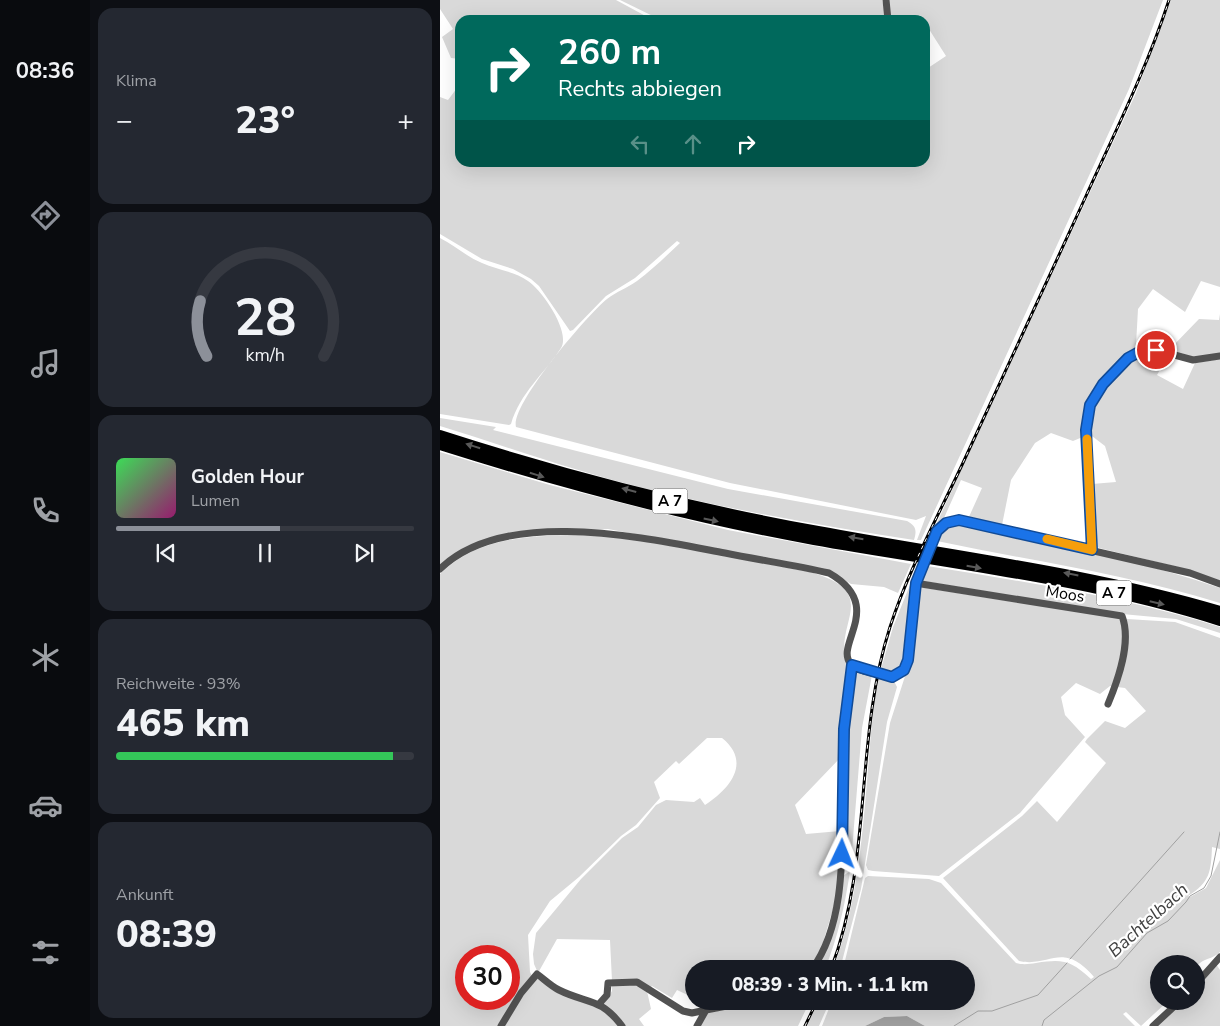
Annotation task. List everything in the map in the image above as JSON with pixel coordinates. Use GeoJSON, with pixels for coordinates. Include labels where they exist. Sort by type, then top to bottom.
{"type":"FeatureCollection","features":[{"type":"Feature","properties":{"kind":"highway","name":"A 7"},"geometry":{"type":"LineString","coordinates":[[440,435],[552,470],[662,499],[903,551]]}},
{"type":"Feature","properties":{"kind":"highway","name":"A 7"},"geometry":{"type":"LineString","coordinates":[[440,445],[550,479],[664,510],[903,551],[1110,582],[1220,611]]}},
{"type":"Feature","properties":{"kind":"highway","name":"A 7"},"geometry":{"type":"LineString","coordinates":[[942,557],[1109,592],[1220,620]]}},
{"type":"Feature","properties":{"kind":"street"},"geometry":{"type":"LineString","coordinates":[[886,0],[888,15]]}},
{"type":"Feature","properties":{"kind":"street"},"geometry":{"type":"LineString","coordinates":[[1092,550],[1086,430],[1087,417],[1095,394],[1128,358],[1141,351],[1156,350],[1193,360],[1220,356]]}},
{"type":"Feature","properties":{"kind":"street"},"geometry":{"type":"LineString","coordinates":[[855,667],[892,677],[904,670],[908,660],[916,583],[937,531],[946,523],[959,520],[1190,573],[1220,584]]}},
{"type":"Feature","properties":{"kind":"street"},"geometry":{"type":"LineString","coordinates":[[440,570],[463,552],[482,543],[529,534],[586,532],[632,535],[829,573],[850,590],[856,602],[857,622],[848,652],[855,667],[844,729],[840,882],[831,926],[816,960]]}},
{"type":"Feature","properties":{"kind":"street","name":"Moos"},"geometry":{"type":"LineString","coordinates":[[916,583],[1122,616],[1126,634],[1114,689],[1108,704]]}},
{"type":"Feature","properties":{"kind":"street"},"geometry":{"type":"LineString","coordinates":[[1205,975],[1219,962]]}},
{"type":"Feature","properties":{"kind":"street"},"geometry":{"type":"LineString","coordinates":[[501,1026],[521,993],[537,974],[559,990],[599,1004],[613,1014],[622,1026]]}},
{"type":"Feature","properties":{"kind":"street"},"geometry":{"type":"LineString","coordinates":[[599,1004],[607,994],[608,983],[631,980],[683,1012],[692,1013],[706,1010]]}},
{"type":"Feature","properties":{"kind":"street"},"geometry":{"type":"LineString","coordinates":[[697,1026],[706,1010]]}},
{"type":"Feature","properties":{"kind":"street"},"geometry":{"type":"LineString","coordinates":[[1153,1026],[1170,1010]]}},
{"type":"Feature","properties":{"kind":"shaded area"},"geometry":{"type":"Polygon","coordinates":[[[440,0],[616,0],[644,15],[455,15],[455,58],[451,58],[442,37],[453,29],[440,9],[440,0]]]}},
{"type":"Feature","properties":{"kind":"shaded area"},"geometry":{"type":"Polygon","coordinates":[[[620,0],[882,0],[886,15],[651,15],[620,0]]]}},
{"type":"Feature","properties":{"kind":"shaded area"},"geometry":{"type":"Polygon","coordinates":[[[887,0],[1163,0],[1129,89],[921,540],[917,540],[926,516],[916,520],[730,483],[516,427],[517,416],[537,381],[584,322],[607,299],[643,277],[680,243],[677,241],[635,278],[606,296],[570,331],[539,286],[531,279],[513,269],[482,259],[440,234],[440,97],[448,100],[455,91],[455,167],[930,167],[930,67],[946,56],[930,31],[930,15],[889,15],[887,0]]]}},
{"type":"Feature","properties":{"kind":"shaded area"},"geometry":{"type":"Polygon","coordinates":[[[1171,0],[1220,0],[1220,287],[1201,281],[1185,312],[1153,289],[1138,309],[1136,345],[1139,349],[1101,383],[1085,436],[1073,441],[1051,433],[1035,443],[1011,480],[1002,525],[968,519],[982,488],[961,480],[944,518],[950,519],[949,527],[959,525],[1156,568],[1220,588],[1220,603],[1115,576],[937,541],[928,542],[1136,93],[1171,0]]]}},
{"type":"Feature","properties":{"kind":"shaded area"},"geometry":{"type":"Polygon","coordinates":[[[440,238],[476,260],[528,281],[547,302],[559,322],[563,341],[561,348],[526,393],[509,425],[440,414],[440,238]]]}},
{"type":"Feature","properties":{"kind":"shaded area"},"geometry":{"type":"Polygon","coordinates":[[[1220,314],[1220,354],[1190,358],[1169,350],[1199,319],[1219,320],[1220,314]]]}},
{"type":"Feature","properties":{"kind":"shaded area"},"geometry":{"type":"Polygon","coordinates":[[[1157,353],[1168,355],[1157,375],[1183,389],[1195,363],[1220,359],[1220,581],[1190,570],[1099,548],[1094,544],[1092,484],[1116,482],[1105,446],[1088,433],[1088,417],[1096,395],[1130,360],[1142,355],[1157,353]]]}},
{"type":"Feature","properties":{"kind":"shaded area"},"geometry":{"type":"Polygon","coordinates":[[[440,418],[496,427],[493,430],[728,489],[907,521],[914,527],[915,537],[914,540],[812,523],[643,488],[440,426],[440,418]]]}},
{"type":"Feature","properties":{"kind":"shaded area"},"geometry":{"type":"Polygon","coordinates":[[[440,452],[550,485],[728,530],[911,564],[898,593],[884,587],[851,584],[830,571],[608,529],[503,535],[481,541],[462,550],[440,565],[440,452]]]}},
{"type":"Feature","properties":{"kind":"shaded area"},"geometry":{"type":"Polygon","coordinates":[[[586,534],[631,538],[810,572],[832,580],[845,589],[850,600],[851,611],[844,650],[847,665],[841,757],[795,805],[806,834],[840,831],[837,884],[832,921],[827,938],[816,960],[685,960],[685,994],[677,990],[672,998],[652,986],[650,988],[612,981],[610,940],[557,939],[538,973],[534,964],[533,954],[536,933],[581,879],[622,838],[638,827],[656,805],[666,800],[694,802],[700,798],[705,805],[714,799],[729,783],[734,774],[736,756],[731,747],[722,738],[707,738],[679,764],[676,761],[654,782],[660,798],[636,825],[621,836],[579,877],[550,901],[528,935],[530,972],[534,980],[539,978],[598,1005],[619,1026],[440,1026],[440,574],[456,561],[473,551],[508,540],[527,537],[586,534]]]}},
{"type":"Feature","properties":{"kind":"shaded area"},"geometry":{"type":"Polygon","coordinates":[[[918,565],[912,589],[901,666],[894,672],[881,669],[893,627],[918,565]]]}},
{"type":"Feature","properties":{"kind":"shaded area"},"geometry":{"type":"Polygon","coordinates":[[[927,566],[1075,591],[1148,607],[1220,627],[1220,633],[1176,619],[1122,614],[923,581],[920,579],[927,566]]]}},
{"type":"Feature","properties":{"kind":"shaded area"},"geometry":{"type":"Polygon","coordinates":[[[919,587],[1118,618],[1122,623],[1123,631],[1122,651],[1113,687],[1110,686],[1100,694],[1076,683],[1061,697],[1065,715],[1085,737],[1020,813],[939,876],[873,871],[868,870],[866,865],[890,723],[907,670],[919,587]]]}},
{"type":"Feature","properties":{"kind":"shaded area"},"geometry":{"type":"Polygon","coordinates":[[[1127,619],[1175,622],[1220,638],[1220,849],[1212,847],[1208,876],[1201,886],[1188,896],[1190,897],[1206,888],[1220,860],[1220,952],[1205,960],[1205,955],[1150,955],[1150,1010],[1158,1010],[1141,1026],[1126,1012],[1123,1014],[1135,1026],[925,1026],[907,1016],[884,1017],[865,1026],[822,1026],[828,1010],[975,1010],[975,960],[845,960],[865,878],[868,876],[929,879],[941,883],[1016,963],[1066,962],[1091,979],[1094,977],[1083,966],[1073,960],[1064,958],[1030,962],[1019,961],[943,878],[1022,816],[1037,801],[1057,822],[1106,763],[1085,742],[1087,739],[1105,721],[1125,728],[1146,711],[1125,688],[1117,687],[1127,619]]]}},
{"type":"Feature","properties":{"kind":"shaded area"},"geometry":{"type":"Polygon","coordinates":[[[854,671],[872,675],[862,728],[851,863],[845,860],[846,770],[849,693],[854,671]]]}},
{"type":"Feature","properties":{"kind":"shaded area"},"geometry":{"type":"Polygon","coordinates":[[[879,678],[894,681],[897,687],[887,722],[861,889],[842,960],[836,960],[852,905],[862,838],[874,703],[879,678]]]}},
{"type":"Feature","properties":{"kind":"shaded area"},"geometry":{"type":"Polygon","coordinates":[[[850,871],[834,945],[829,960],[818,960],[843,876],[850,871]]]}},
{"type":"Feature","properties":{"kind":"shaded area"},"geometry":{"type":"Polygon","coordinates":[[[1216,964],[1220,970],[1220,1026],[1156,1026],[1173,1010],[1205,1010],[1205,976],[1216,964]]]}},
{"type":"Feature","properties":{"kind":"shaded area"},"geometry":{"type":"Polygon","coordinates":[[[632,983],[647,991],[651,1009],[639,1019],[644,1026],[624,1026],[603,1005],[612,991],[612,984],[632,983]]]}},
{"type":"Feature","properties":{"kind":"shaded area"},"geometry":{"type":"Polygon","coordinates":[[[722,1010],[806,1010],[798,1026],[700,1026],[707,1013],[722,1010]]]}},
{"type":"Feature","properties":{"kind":"shaded area"},"geometry":{"type":"Polygon","coordinates":[[[815,1010],[826,1010],[819,1026],[807,1026],[815,1010]]]}},
{"type":"Feature","properties":{"kind":"shaded area"},"geometry":{"type":"Polygon","coordinates":[[[907,1016],[925,1026],[865,1026],[884,1017],[907,1016]]]}},
{"type":"Feature","properties":{"kind":"waterway"},"geometry":{"type":"LineString","coordinates":[[1070,959],[1184,832]]}},
{"type":"Feature","properties":{"kind":"waterway","name":"Bachtelbach"},"geometry":{"type":"LineString","coordinates":[[1042,1026],[1044,1020],[1099,976],[1117,967],[1147,933],[1168,921],[1190,896],[1204,888],[1211,876],[1220,832]]}},
{"type":"Feature","properties":{"kind":"waterway"},"geometry":{"type":"LineString","coordinates":[[954,1026],[978,1011],[992,1011],[1038,995],[1067,963]]}},
{"type":"Feature","properties":{"kind":"railway"},"geometry":{"type":"LineString","coordinates":[[834,960],[844,927],[853,885],[872,712],[879,669],[897,606],[923,545],[962,465],[1130,100],[1169,0]]}},
{"type":"Feature","properties":{"kind":"railway"},"geometry":{"type":"LineString","coordinates":[[805,1026],[813,1010]]}},
{"type":"Feature","properties":{"kind":"slow traffic"},"geometry":{"type":"LineString","coordinates":[[1047,539],[1092,550],[1087,439]]}},
{"type":"Feature","properties":{"kind":"route"},"geometry":{"type":"LineString","coordinates":[[842,854],[844,729],[852,665],[892,677],[899,675],[904,670],[908,660],[914,590],[937,531],[946,523],[959,520],[1092,550],[1086,430],[1090,405],[1095,394],[1103,384],[1128,358],[1141,351],[1156,350]]}}]}
